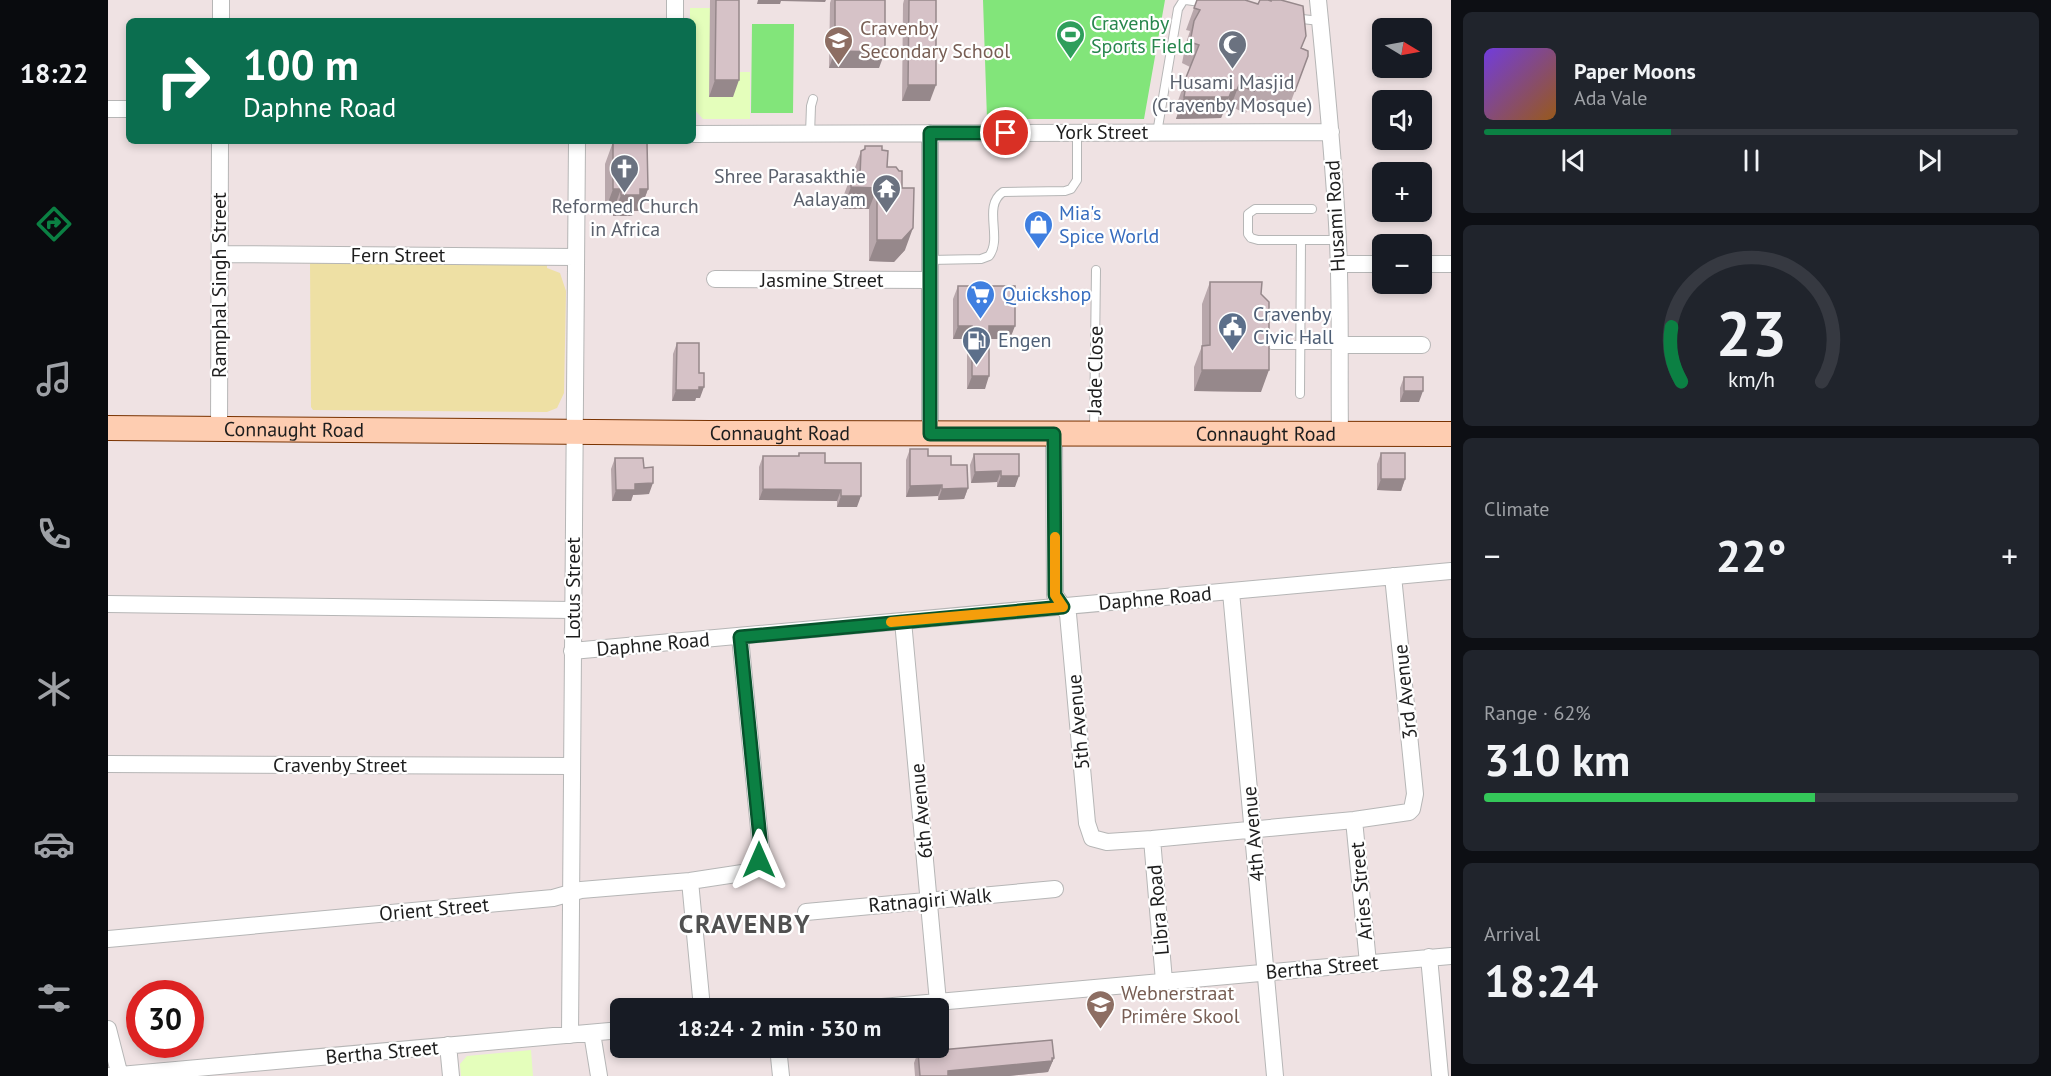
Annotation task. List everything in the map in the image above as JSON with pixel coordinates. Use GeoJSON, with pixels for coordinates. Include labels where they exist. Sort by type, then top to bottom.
{"type":"FeatureCollection","features":[{"type":"Feature","properties":{"kind":"street"},"geometry":{"type":"LineString","coordinates":[[220,18],[221,0]]}},
{"type":"Feature","properties":{"kind":"street"},"geometry":{"type":"LineString","coordinates":[[675,0],[675,18]]}},
{"type":"Feature","properties":{"kind":"street","name":"Husami Road"},"geometry":{"type":"LineString","coordinates":[[1318,0],[1338,240],[1341,345],[1340,434]]}},
{"type":"Feature","properties":{"kind":"street"},"geometry":{"type":"LineString","coordinates":[[108,109],[126,109]]}},
{"type":"Feature","properties":{"kind":"street","name":"York Street"},"geometry":{"type":"LineString","coordinates":[[696,134],[1330,132]]}},
{"type":"Feature","properties":{"kind":"street"},"geometry":{"type":"LineString","coordinates":[[930,133],[930,434]]}},
{"type":"Feature","properties":{"kind":"street","name":"Ramphal Singh Street"},"geometry":{"type":"LineString","coordinates":[[219,430],[220,144]]}},
{"type":"Feature","properties":{"kind":"street","name":"Lotus Street"},"geometry":{"type":"LineString","coordinates":[[570,1035],[577,144]]}},
{"type":"Feature","properties":{"kind":"street","name":"Fern Street"},"geometry":{"type":"LineString","coordinates":[[220,254],[576,257]]}},
{"type":"Feature","properties":{"kind":"street"},"geometry":{"type":"LineString","coordinates":[[1338,264],[1372,264]]}},
{"type":"Feature","properties":{"kind":"street"},"geometry":{"type":"LineString","coordinates":[[1432,264],[1451,264]]}},
{"type":"Feature","properties":{"kind":"street","name":"Jasmine Street"},"geometry":{"type":"LineString","coordinates":[[715,279],[930,280]]}},
{"type":"Feature","properties":{"kind":"street"},"geometry":{"type":"LineString","coordinates":[[1341,345],[1422,345]]}},
{"type":"Feature","properties":{"kind":"street","name":"Connaught Road"},"geometry":{"type":"LineString","coordinates":[[108,428],[930,434],[1451,434]]}},
{"type":"Feature","properties":{"kind":"street","name":"5th Avenue"},"geometry":{"type":"LineString","coordinates":[[1054,434],[1055,595],[1068,614],[1087,823],[1092,838],[1107,842],[1152,839]]}},
{"type":"Feature","properties":{"kind":"street","name":"Daphne Road"},"geometry":{"type":"LineString","coordinates":[[572,651],[1451,571]]}},
{"type":"Feature","properties":{"kind":"street","name":"3rd Avenue"},"geometry":{"type":"LineString","coordinates":[[1354,820],[1402,814],[1412,809],[1415,794],[1393,576]]}},
{"type":"Feature","properties":{"kind":"street","name":"4th Avenue"},"geometry":{"type":"LineString","coordinates":[[1231,592],[1275,1076]]}},
{"type":"Feature","properties":{"kind":"street"},"geometry":{"type":"LineString","coordinates":[[108,604],[573,610]]}},
{"type":"Feature","properties":{"kind":"street","name":"6th Avenue"},"geometry":{"type":"LineString","coordinates":[[903,621],[938,998]]}},
{"type":"Feature","properties":{"kind":"street","name":"Orient Street"},"geometry":{"type":"LineString","coordinates":[[108,939],[553,898],[595,889],[741,875],[756,867],[761,849],[740,637]]}},
{"type":"Feature","properties":{"kind":"street","name":"Cravenby Street"},"geometry":{"type":"LineString","coordinates":[[108,764],[572,766]]}},
{"type":"Feature","properties":{"kind":"street"},"geometry":{"type":"LineString","coordinates":[[1152,839],[1354,820]]}},
{"type":"Feature","properties":{"kind":"street","name":"Aries Street"},"geometry":{"type":"LineString","coordinates":[[1354,820],[1368,963]]}},
{"type":"Feature","properties":{"kind":"street","name":"Libra Road"},"geometry":{"type":"LineString","coordinates":[[1152,839],[1164,981]]}},
{"type":"Feature","properties":{"kind":"street"},"geometry":{"type":"LineString","coordinates":[[690,881],[701,998]]}},
{"type":"Feature","properties":{"kind":"street","name":"Ratnagiri Walk"},"geometry":{"type":"LineString","coordinates":[[806,912],[1055,889]]}},
{"type":"Feature","properties":{"kind":"street","name":"Bertha Street"},"geometry":{"type":"LineString","coordinates":[[949,1001],[1451,956]]}},
{"type":"Feature","properties":{"kind":"street"},"geometry":{"type":"LineString","coordinates":[[1430,957],[1440,1076]]}},
{"type":"Feature","properties":{"kind":"street"},"geometry":{"type":"LineString","coordinates":[[108,1029],[116,1076]]}},
{"type":"Feature","properties":{"kind":"street","name":"Bertha Street"},"geometry":{"type":"LineString","coordinates":[[116,1076],[285,1068],[448,1045],[610,1031]]}},
{"type":"Feature","properties":{"kind":"street"},"geometry":{"type":"LineString","coordinates":[[592,1033],[599,1076]]}},
{"type":"Feature","properties":{"kind":"street"},"geometry":{"type":"LineString","coordinates":[[448,1045],[451,1076]]}},
{"type":"Feature","properties":{"kind":"street"},"geometry":{"type":"LineString","coordinates":[[779,1058],[781,1076]]}},
{"type":"Feature","properties":{"kind":"lane"},"geometry":{"type":"LineString","coordinates":[[1157,132],[1178,9],[1186,0],[1213,4]]}},
{"type":"Feature","properties":{"kind":"lane"},"geometry":{"type":"LineString","coordinates":[[1280,16],[1320,21]]}},
{"type":"Feature","properties":{"kind":"lane"},"geometry":{"type":"LineString","coordinates":[[810,134],[813,99]]}},
{"type":"Feature","properties":{"kind":"lane"},"geometry":{"type":"LineString","coordinates":[[930,260],[981,259],[989,256],[993,250],[994,203],[998,195],[1003,192],[1071,189],[1077,180],[1077,132]]}},
{"type":"Feature","properties":{"kind":"lane"},"geometry":{"type":"LineString","coordinates":[[1312,209],[1255,209],[1248,214],[1247,231],[1251,238],[1338,240]]}},
{"type":"Feature","properties":{"kind":"lane"},"geometry":{"type":"LineString","coordinates":[[1300,394],[1301,240]]}},
{"type":"Feature","properties":{"kind":"lane","name":"Jade Close"},"geometry":{"type":"LineString","coordinates":[[1094,434],[1096,270]]}},
{"type":"Feature","properties":{"kind":"lane"},"geometry":{"type":"LineString","coordinates":[[1272,345],[1341,345]]}},
{"type":"Feature","properties":{"kind":"shaded area"},"geometry":{"type":"Polygon","coordinates":[[[310,262],[547,264],[547,268],[560,273],[566,291],[564,393],[557,408],[547,412],[313,410],[311,407],[310,262]]]}},
{"type":"Feature","properties":{"kind":"green space","name":"Cravenby Sports Field"},"geometry":{"type":"Polygon","coordinates":[[[983,0],[1165,0],[1144,119],[987,119],[983,0]]]}},
{"type":"Feature","properties":{"kind":"green space"},"geometry":{"type":"Polygon","coordinates":[[[690,8],[710,8],[710,14],[733,72],[750,72],[750,119],[703,119],[696,111],[696,18],[690,18],[690,8]]]}},
{"type":"Feature","properties":{"kind":"green space"},"geometry":{"type":"Polygon","coordinates":[[[752,24],[794,24],[793,113],[751,113],[752,24]]]}},
{"type":"Feature","properties":{"kind":"green space"},"geometry":{"type":"Polygon","coordinates":[[[531,1050],[533,1076],[461,1076],[460,1064],[467,1056],[531,1050]]]}},
{"type":"Feature","properties":{"kind":"building"},"geometry":{"type":"Polygon","coordinates":[[[716,0],[739,0],[739,80],[715,80],[716,0]]]}},
{"type":"Feature","properties":{"kind":"building"},"geometry":{"type":"Polygon","coordinates":[[[835,0],[885,0],[885,52],[835,51],[835,0]]]}},
{"type":"Feature","properties":{"kind":"building"},"geometry":{"type":"Polygon","coordinates":[[[909,0],[936,0],[936,85],[908,85],[909,0]]]}},
{"type":"Feature","properties":{"kind":"building"},"geometry":{"type":"Polygon","coordinates":[[[1197,0],[1245,0],[1258,4],[1260,0],[1281,0],[1303,6],[1306,36],[1301,48],[1308,51],[1308,56],[1295,91],[1259,77],[1254,91],[1239,85],[1237,90],[1232,90],[1229,97],[1184,97],[1185,91],[1181,90],[1199,45],[1190,42],[1194,21],[1200,10],[1194,8],[1197,0]]]}},
{"type":"Feature","properties":{"kind":"building"},"geometry":{"type":"Polygon","coordinates":[[[613,144],[647,144],[648,189],[640,189],[640,195],[621,195],[621,189],[613,189],[613,144]]]}},
{"type":"Feature","properties":{"kind":"building"},"geometry":{"type":"Polygon","coordinates":[[[865,146],[882,146],[882,150],[888,151],[887,167],[896,167],[902,171],[902,188],[914,188],[913,228],[902,240],[877,240],[877,188],[851,187],[851,176],[860,176],[861,151],[865,149],[865,146]]]}},
{"type":"Feature","properties":{"kind":"building","name":"Cravenby Civic Hall"},"geometry":{"type":"Polygon","coordinates":[[[1210,282],[1262,282],[1261,294],[1269,302],[1269,370],[1202,370],[1202,346],[1210,345],[1210,282]]]}},
{"type":"Feature","properties":{"kind":"building"},"geometry":{"type":"Polygon","coordinates":[[[958,286],[1015,286],[1015,326],[989,326],[989,376],[972,376],[972,326],[958,326],[958,286]]]}},
{"type":"Feature","properties":{"kind":"building"},"geometry":{"type":"Polygon","coordinates":[[[677,343],[699,343],[699,373],[704,373],[704,387],[699,387],[699,390],[676,390],[677,343]]]}},
{"type":"Feature","properties":{"kind":"building"},"geometry":{"type":"Polygon","coordinates":[[[1404,377],[1423,377],[1423,391],[1404,391],[1404,377]]]}},
{"type":"Feature","properties":{"kind":"building"},"geometry":{"type":"Polygon","coordinates":[[[910,449],[928,449],[928,456],[951,456],[951,465],[967,465],[968,488],[942,489],[942,485],[910,486],[910,449]]]}},
{"type":"Feature","properties":{"kind":"building"},"geometry":{"type":"Polygon","coordinates":[[[799,453],[825,453],[825,463],[861,463],[861,496],[841,496],[841,490],[763,489],[763,456],[799,456],[799,453]]]}},
{"type":"Feature","properties":{"kind":"building"},"geometry":{"type":"Polygon","coordinates":[[[1381,453],[1405,453],[1405,479],[1381,479],[1381,453]]]}},
{"type":"Feature","properties":{"kind":"building"},"geometry":{"type":"Polygon","coordinates":[[[974,454],[1019,454],[1019,476],[1001,476],[1001,471],[975,472],[974,454]]]}},
{"type":"Feature","properties":{"kind":"building"},"geometry":{"type":"Polygon","coordinates":[[[615,458],[643,458],[644,468],[653,467],[653,483],[635,484],[635,490],[616,490],[615,458]]]}},
{"type":"Feature","properties":{"kind":"building"},"geometry":{"type":"Polygon","coordinates":[[[1052,1040],[1054,1058],[1052,1061],[948,1071],[948,1076],[920,1076],[918,1058],[949,1058],[949,1049],[1052,1040]]]}},
{"type":"Feature","properties":{"kind":"slow traffic"},"geometry":{"type":"LineString","coordinates":[[891,622],[1063,607],[1055,595],[1055,537]]}},
{"type":"Feature","properties":{"kind":"place","name":"Cravenby Sports Field"},"geometry":{"type":"Point","coordinates":[1070,60]}},
{"type":"Feature","properties":{"kind":"place","name":"Cravenby Secondary School"},"geometry":{"type":"Point","coordinates":[839,66]}},
{"type":"Feature","properties":{"kind":"place","name":"Husami Masjid (Cravenby Mosque)"},"geometry":{"type":"Point","coordinates":[1232,70]}},
{"type":"Feature","properties":{"kind":"place","name":"Reformed Church in Africa"},"geometry":{"type":"Point","coordinates":[625,194]}},
{"type":"Feature","properties":{"kind":"place","name":"Shree Parasakthie Aalayam"},"geometry":{"type":"Point","coordinates":[887,214]}},
{"type":"Feature","properties":{"kind":"place","name":"Mia's Spice World"},"geometry":{"type":"Point","coordinates":[1038,250]}},
{"type":"Feature","properties":{"kind":"place","name":"Quickshop"},"geometry":{"type":"Point","coordinates":[981,320]}},
{"type":"Feature","properties":{"kind":"place","name":"Cravenby Civic Hall"},"geometry":{"type":"Point","coordinates":[1232,352]}},
{"type":"Feature","properties":{"kind":"place","name":"Engen"},"geometry":{"type":"Point","coordinates":[977,366]}},
{"type":"Feature","properties":{"kind":"place","name":"Webnerstraat Primêre Skool"},"geometry":{"type":"Point","coordinates":[1100,1030]}},
{"type":"Feature","properties":{"kind":"district","name":"CRAVENBY"},"geometry":{"type":"Point","coordinates":[745,924]}},
{"type":"Feature","properties":{"kind":"route"},"geometry":{"type":"LineString","coordinates":[[759,860],[761,849],[740,637],[1063,607],[1055,595],[1054,434],[930,434],[930,133],[1006,133]]}}]}
